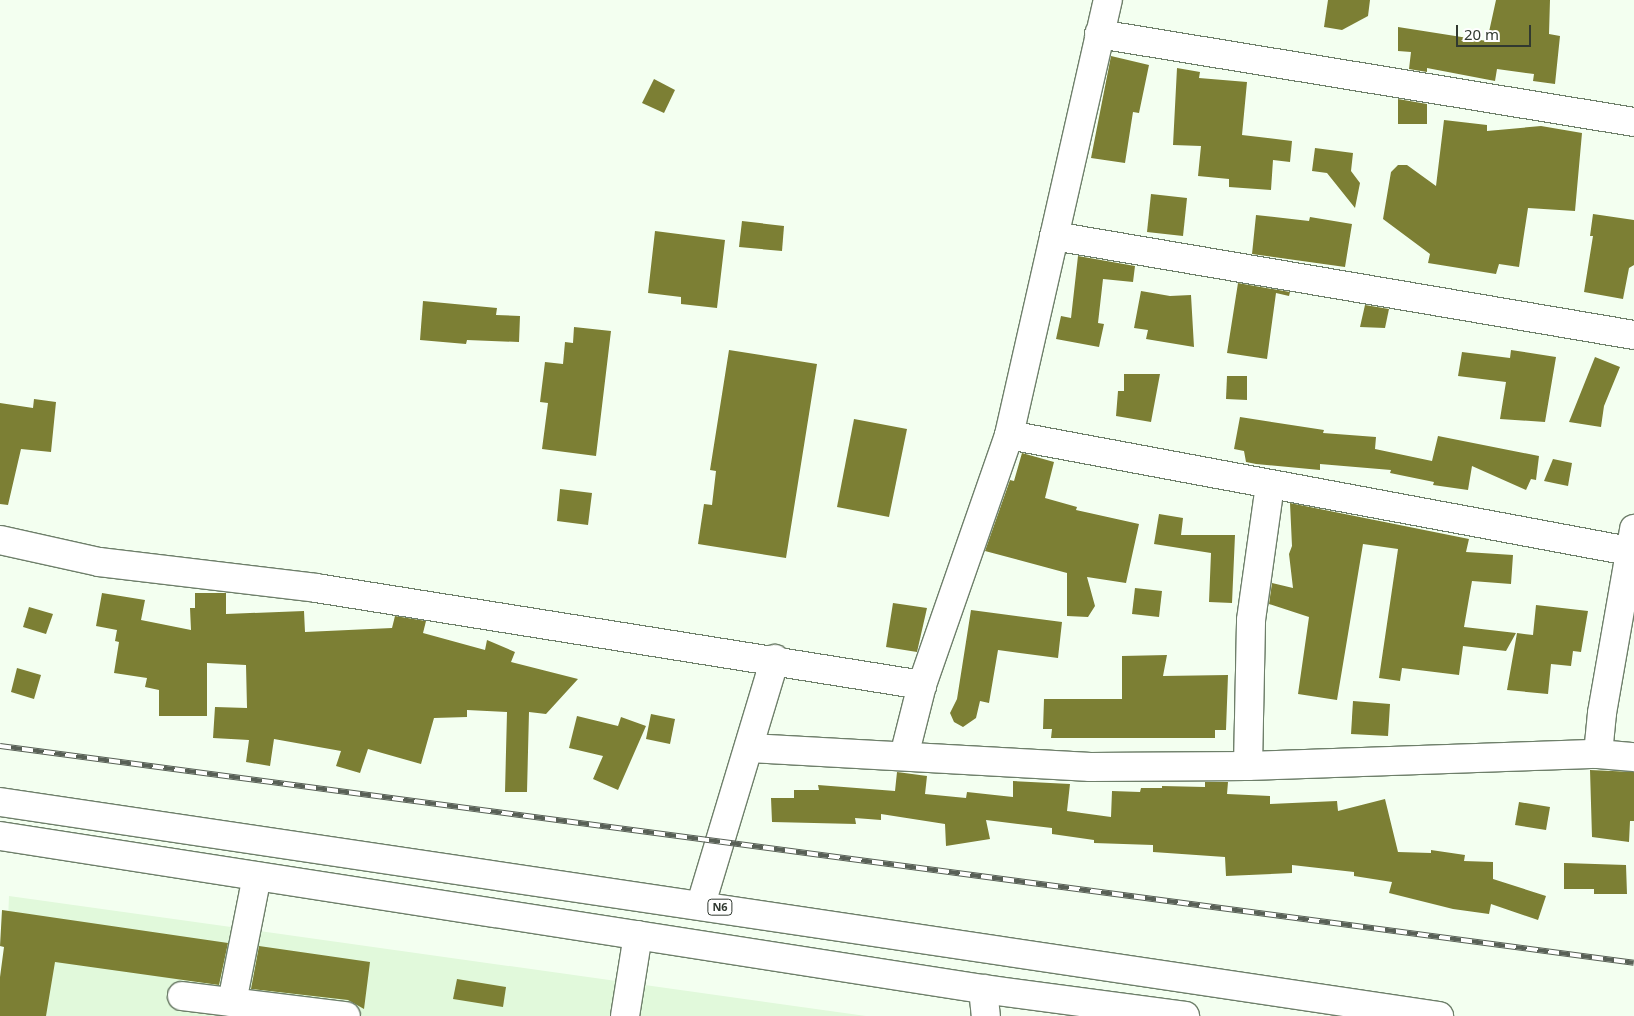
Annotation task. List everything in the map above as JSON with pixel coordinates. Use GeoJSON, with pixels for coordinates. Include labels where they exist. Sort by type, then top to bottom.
{"type":"FeatureCollection","features":[{"type":"Feature","properties":{"kind":"main road"},"geometry":{"type":"LineString","coordinates":[[904,756],[922,685],[1009,435],[1108,0]]}},
{"type":"Feature","properties":{"kind":"main road"},"geometry":{"type":"LineString","coordinates":[[1099,34],[1634,122]]}},
{"type":"Feature","properties":{"kind":"main road"},"geometry":{"type":"LineString","coordinates":[[1054,236],[1634,335]]}},
{"type":"Feature","properties":{"kind":"main road"},"geometry":{"type":"LineString","coordinates":[[1009,435],[1270,484],[1632,540],[1598,754]]}},
{"type":"Feature","properties":{"kind":"main road"},"geometry":{"type":"LineString","coordinates":[[1248,766],[1251,620],[1270,484]]}},
{"type":"Feature","properties":{"kind":"main road"},"geometry":{"type":"LineString","coordinates":[[0,540],[99,562],[316,588],[775,659],[922,685]]}},
{"type":"Feature","properties":{"kind":"main road"},"geometry":{"type":"LineString","coordinates":[[701,904],[750,748],[775,659]]}},
{"type":"Feature","properties":{"kind":"main road"},"geometry":{"type":"LineString","coordinates":[[750,748],[1090,767],[1248,766],[1598,754],[1634,757]]}},
{"type":"Feature","properties":{"kind":"main road","name":"N6"},"geometry":{"type":"LineString","coordinates":[[0,802],[701,904],[1440,1016]]}},
{"type":"Feature","properties":{"kind":"main road"},"geometry":{"type":"LineString","coordinates":[[4,842],[257,876],[983,989],[1185,1016]]}},
{"type":"Feature","properties":{"kind":"main road"},"geometry":{"type":"LineString","coordinates":[[232,1002],[257,876]]}},
{"type":"Feature","properties":{"kind":"main road"},"geometry":{"type":"LineString","coordinates":[[625,1016],[638,935]]}},
{"type":"Feature","properties":{"kind":"main road"},"geometry":{"type":"LineString","coordinates":[[983,989],[986,1016]]}},
{"type":"Feature","properties":{"kind":"main road"},"geometry":{"type":"LineString","coordinates":[[182,996],[346,1016]]}},
{"type":"Feature","properties":{"kind":"shaded area"},"geometry":{"type":"Polygon","coordinates":[[[9,896],[866,1016],[4,1016],[9,896]]]}},
{"type":"Feature","properties":{"kind":"building"},"geometry":{"type":"Polygon","coordinates":[[[1328,0],[1370,0],[1368,16],[1342,30],[1324,27],[1328,0]]]}},
{"type":"Feature","properties":{"kind":"building"},"geometry":{"type":"Polygon","coordinates":[[[1496,0],[1550,0],[1549,34],[1560,36],[1555,84],[1533,81],[1534,74],[1497,69],[1495,81],[1427,68],[1427,72],[1409,69],[1411,52],[1398,51],[1398,27],[1487,41],[1496,0]]]}},
{"type":"Feature","properties":{"kind":"building"},"geometry":{"type":"Polygon","coordinates":[[[1111,56],[1149,65],[1139,113],[1133,112],[1125,163],[1091,158],[1111,56]]]}},
{"type":"Feature","properties":{"kind":"building"},"geometry":{"type":"Polygon","coordinates":[[[1177,68],[1200,72],[1199,78],[1247,82],[1242,135],[1292,141],[1290,162],[1273,160],[1271,190],[1229,187],[1229,179],[1198,176],[1201,146],[1173,145],[1177,68]]]}},
{"type":"Feature","properties":{"kind":"building"},"geometry":{"type":"Polygon","coordinates":[[[654,79],[675,90],[664,113],[642,103],[654,79]]]}},
{"type":"Feature","properties":{"kind":"building"},"geometry":{"type":"Polygon","coordinates":[[[1398,99],[1427,104],[1427,124],[1398,124],[1398,99]]]}},
{"type":"Feature","properties":{"kind":"building"},"geometry":{"type":"Polygon","coordinates":[[[1444,120],[1487,125],[1487,131],[1541,126],[1582,133],[1575,211],[1528,208],[1519,267],[1499,264],[1496,274],[1428,263],[1430,254],[1383,219],[1391,172],[1398,165],[1407,165],[1436,186],[1444,120]]]}},
{"type":"Feature","properties":{"kind":"building"},"geometry":{"type":"Polygon","coordinates":[[[1315,148],[1353,153],[1351,171],[1360,183],[1355,208],[1327,173],[1312,171],[1315,148]]]}},
{"type":"Feature","properties":{"kind":"building"},"geometry":{"type":"Polygon","coordinates":[[[1151,194],[1187,198],[1183,236],[1147,232],[1151,194]]]}},
{"type":"Feature","properties":{"kind":"building"},"geometry":{"type":"Polygon","coordinates":[[[1593,214],[1634,220],[1634,265],[1629,268],[1623,299],[1584,292],[1593,236],[1590,236],[1593,214]]]}},
{"type":"Feature","properties":{"kind":"building"},"geometry":{"type":"Polygon","coordinates":[[[1256,215],[1309,221],[1310,217],[1352,224],[1345,267],[1252,254],[1256,215]]]}},
{"type":"Feature","properties":{"kind":"building"},"geometry":{"type":"Polygon","coordinates":[[[742,221],[784,226],[782,251],[739,247],[742,221]]]}},
{"type":"Feature","properties":{"kind":"building"},"geometry":{"type":"Polygon","coordinates":[[[655,231],[725,240],[717,308],[681,304],[681,297],[648,293],[655,231]]]}},
{"type":"Feature","properties":{"kind":"building"},"geometry":{"type":"Polygon","coordinates":[[[1078,256],[1135,266],[1133,282],[1103,279],[1098,323],[1104,324],[1099,347],[1056,339],[1061,316],[1071,318],[1078,256]]]}},
{"type":"Feature","properties":{"kind":"building"},"geometry":{"type":"Polygon","coordinates":[[[1238,283],[1290,292],[1289,296],[1276,293],[1267,359],[1227,353],[1238,283]]]}},
{"type":"Feature","properties":{"kind":"building"},"geometry":{"type":"Polygon","coordinates":[[[1141,291],[1170,296],[1191,295],[1194,347],[1146,339],[1148,330],[1134,328],[1141,291]]]}},
{"type":"Feature","properties":{"kind":"building"},"geometry":{"type":"Polygon","coordinates":[[[423,301],[497,308],[496,315],[520,316],[519,342],[467,340],[466,344],[420,340],[423,301]]]}},
{"type":"Feature","properties":{"kind":"building"},"geometry":{"type":"Polygon","coordinates":[[[1365,305],[1389,309],[1385,328],[1360,327],[1365,305]]]}},
{"type":"Feature","properties":{"kind":"building"},"geometry":{"type":"Polygon","coordinates":[[[574,327],[611,331],[596,456],[542,449],[548,403],[540,402],[545,362],[563,364],[565,342],[573,343],[574,327]]]}},
{"type":"Feature","properties":{"kind":"building"},"geometry":{"type":"Polygon","coordinates":[[[729,350],[817,364],[786,558],[698,544],[704,504],[712,505],[716,471],[710,470],[729,350]]]}},
{"type":"Feature","properties":{"kind":"building"},"geometry":{"type":"Polygon","coordinates":[[[1511,350],[1556,357],[1545,422],[1500,419],[1506,382],[1458,376],[1462,352],[1510,358],[1511,350]]]}},
{"type":"Feature","properties":{"kind":"building"},"geometry":{"type":"Polygon","coordinates":[[[1595,357],[1620,367],[1604,406],[1601,427],[1569,422],[1595,357]]]}},
{"type":"Feature","properties":{"kind":"building"},"geometry":{"type":"Polygon","coordinates":[[[1124,374],[1160,374],[1151,422],[1116,416],[1118,391],[1124,391],[1124,374]]]}},
{"type":"Feature","properties":{"kind":"building"},"geometry":{"type":"Polygon","coordinates":[[[1227,376],[1247,376],[1247,400],[1226,399],[1227,376]]]}},
{"type":"Feature","properties":{"kind":"building"},"geometry":{"type":"Polygon","coordinates":[[[34,399],[56,402],[51,452],[21,449],[8,505],[0,504],[0,403],[33,408],[34,399]]]}},
{"type":"Feature","properties":{"kind":"building"},"geometry":{"type":"Polygon","coordinates":[[[1240,417],[1324,430],[1323,433],[1376,437],[1375,449],[1432,461],[1438,436],[1539,456],[1536,480],[1531,479],[1526,490],[1472,466],[1468,490],[1433,485],[1434,482],[1390,473],[1391,470],[1320,464],[1320,470],[1246,462],[1244,451],[1234,449],[1240,417]]]}},
{"type":"Feature","properties":{"kind":"building"},"geometry":{"type":"Polygon","coordinates":[[[854,419],[907,429],[889,517],[837,507],[854,419]]]}},
{"type":"Feature","properties":{"kind":"building"},"geometry":{"type":"Polygon","coordinates":[[[1022,453],[1054,462],[1045,498],[1077,507],[1076,510],[1139,524],[1126,583],[1087,577],[1095,606],[1088,617],[1067,616],[1067,573],[985,551],[1010,480],[1014,481],[1022,453]]]}},
{"type":"Feature","properties":{"kind":"building"},"geometry":{"type":"Polygon","coordinates":[[[1553,459],[1572,463],[1568,486],[1544,481],[1553,459]]]}},
{"type":"Feature","properties":{"kind":"building"},"geometry":{"type":"Polygon","coordinates":[[[560,489],[592,493],[588,525],[557,521],[560,489]]]}},
{"type":"Feature","properties":{"kind":"building"},"geometry":{"type":"Polygon","coordinates":[[[1290,503],[1469,539],[1466,552],[1513,555],[1511,584],[1472,581],[1464,627],[1516,633],[1506,651],[1463,646],[1459,675],[1402,668],[1400,681],[1379,678],[1398,549],[1363,544],[1337,700],[1298,694],[1309,617],[1269,604],[1272,583],[1293,588],[1289,554],[1292,546],[1290,503]]]}},
{"type":"Feature","properties":{"kind":"building"},"geometry":{"type":"Polygon","coordinates":[[[1159,514],[1183,518],[1181,535],[1235,535],[1232,603],[1209,602],[1211,553],[1154,544],[1159,514]]]}},
{"type":"Feature","properties":{"kind":"building"},"geometry":{"type":"Polygon","coordinates":[[[1135,588],[1162,591],[1159,617],[1132,614],[1135,588]]]}},
{"type":"Feature","properties":{"kind":"building"},"geometry":{"type":"Polygon","coordinates":[[[102,593],[145,600],[141,620],[191,630],[190,608],[195,608],[195,593],[226,593],[226,614],[304,611],[305,632],[392,628],[395,616],[426,621],[423,633],[485,650],[487,640],[515,652],[511,662],[578,679],[546,714],[529,712],[527,792],[505,792],[507,712],[467,710],[467,717],[434,718],[421,764],[368,749],[360,773],[336,766],[341,751],[274,739],[270,766],[246,762],[249,740],[213,738],[215,707],[247,708],[246,665],[207,663],[207,716],[159,716],[159,690],[145,687],[147,678],[114,673],[119,642],[115,641],[117,630],[96,626],[102,593]]]}},
{"type":"Feature","properties":{"kind":"building"},"geometry":{"type":"Polygon","coordinates":[[[893,603],[927,608],[917,652],[886,647],[893,603]]]}},
{"type":"Feature","properties":{"kind":"building"},"geometry":{"type":"Polygon","coordinates":[[[1536,605],[1588,611],[1581,652],[1573,651],[1571,666],[1551,664],[1548,694],[1507,690],[1517,633],[1533,635],[1536,605]]]}},
{"type":"Feature","properties":{"kind":"building"},"geometry":{"type":"Polygon","coordinates":[[[29,607],[53,614],[46,634],[23,627],[29,607]]]}},
{"type":"Feature","properties":{"kind":"building"},"geometry":{"type":"Polygon","coordinates":[[[971,610],[1062,622],[1058,658],[998,650],[989,703],[980,701],[976,718],[963,727],[954,722],[950,713],[957,699],[971,610]]]}},
{"type":"Feature","properties":{"kind":"building"},"geometry":{"type":"Polygon","coordinates":[[[1167,655],[1163,676],[1228,675],[1226,730],[1215,730],[1215,738],[1051,738],[1052,729],[1043,729],[1044,699],[1122,699],[1122,656],[1167,655]]]}},
{"type":"Feature","properties":{"kind":"building"},"geometry":{"type":"Polygon","coordinates":[[[17,668],[41,675],[34,699],[11,692],[17,668]]]}},
{"type":"Feature","properties":{"kind":"building"},"geometry":{"type":"Polygon","coordinates":[[[1353,701],[1390,704],[1388,736],[1351,734],[1353,701]]]}},
{"type":"Feature","properties":{"kind":"building"},"geometry":{"type":"Polygon","coordinates":[[[651,714],[675,719],[670,744],[646,739],[651,714]]]}},
{"type":"Feature","properties":{"kind":"building"},"geometry":{"type":"Polygon","coordinates":[[[577,716],[618,726],[621,717],[646,726],[618,790],[593,779],[603,756],[569,748],[577,716]]]}},
{"type":"Feature","properties":{"kind":"building"},"geometry":{"type":"Polygon","coordinates":[[[1590,770],[1634,772],[1634,821],[1630,821],[1629,842],[1592,837],[1590,770]]]}},
{"type":"Feature","properties":{"kind":"building"},"geometry":{"type":"Polygon","coordinates":[[[897,772],[927,776],[925,794],[966,798],[967,792],[1013,797],[1013,781],[1070,784],[1067,811],[1111,817],[1112,791],[1140,792],[1141,788],[1162,788],[1162,786],[1205,787],[1205,782],[1228,782],[1227,794],[1270,796],[1270,804],[1337,801],[1338,811],[1385,799],[1398,852],[1431,853],[1431,850],[1465,855],[1464,861],[1493,862],[1493,879],[1546,896],[1538,920],[1491,904],[1489,914],[1453,909],[1389,893],[1392,882],[1354,876],[1354,872],[1292,865],[1292,873],[1226,876],[1225,857],[1153,852],[1153,845],[1094,843],[1094,840],[1052,834],[1052,828],[986,820],[990,839],[946,846],[945,824],[881,814],[881,820],[855,818],[856,824],[772,822],[771,798],[794,798],[794,790],[819,790],[818,785],[895,791],[897,772]]]}},
{"type":"Feature","properties":{"kind":"building"},"geometry":{"type":"Polygon","coordinates":[[[1519,802],[1550,807],[1546,830],[1515,825],[1519,802]]]}},
{"type":"Feature","properties":{"kind":"building"},"geometry":{"type":"Polygon","coordinates":[[[1564,863],[1626,865],[1627,894],[1594,894],[1594,889],[1564,889],[1564,863]]]}},
{"type":"Feature","properties":{"kind":"building"},"geometry":{"type":"Polygon","coordinates":[[[2,910],[228,943],[219,985],[55,962],[46,1016],[0,1016],[0,977],[4,947],[0,946],[2,910]]]}},
{"type":"Feature","properties":{"kind":"building"},"geometry":{"type":"Polygon","coordinates":[[[259,946],[370,962],[364,1009],[348,1000],[251,989],[259,946]]]}},
{"type":"Feature","properties":{"kind":"building"},"geometry":{"type":"Polygon","coordinates":[[[457,979],[506,987],[503,1007],[453,999],[457,979]]]}},
{"type":"Feature","properties":{"kind":"railway"},"geometry":{"type":"LineString","coordinates":[[0,746],[1634,963]]}}]}
